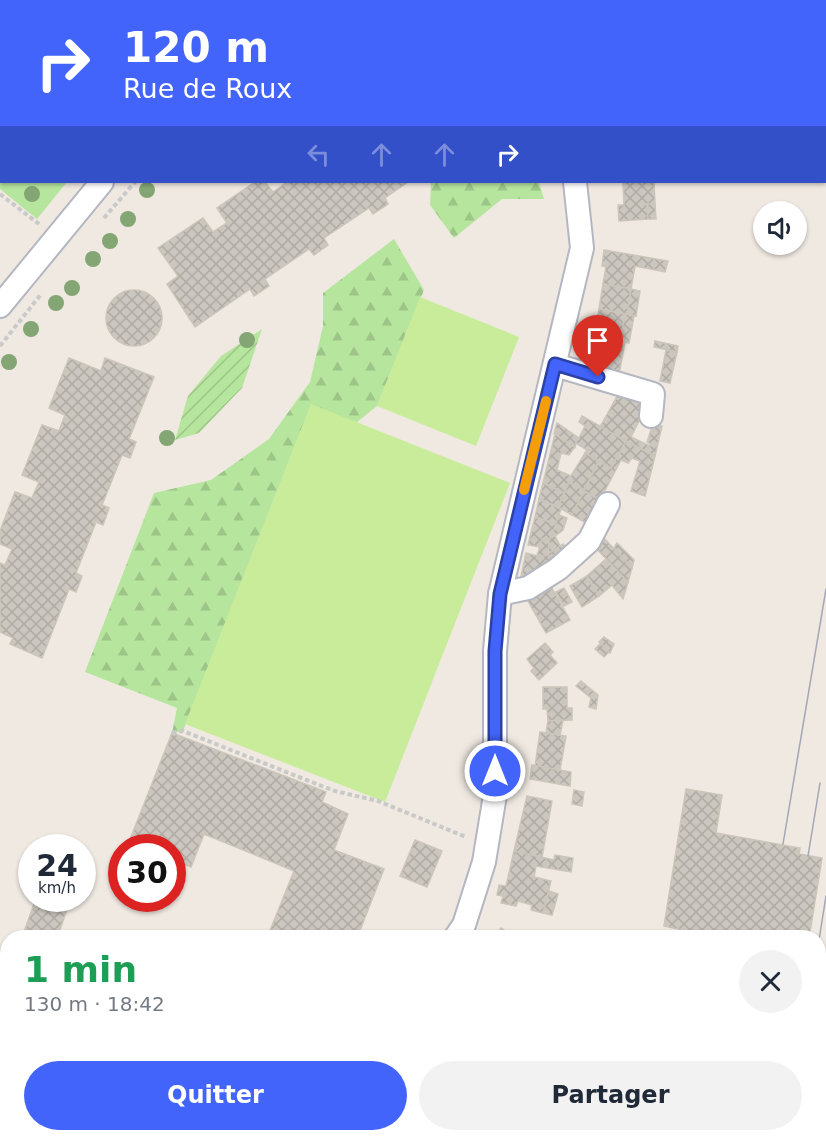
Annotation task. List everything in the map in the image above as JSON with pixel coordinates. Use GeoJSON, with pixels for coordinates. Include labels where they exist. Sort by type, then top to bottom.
{"type":"FeatureCollection","features":[{"type":"Feature","properties":{"kind":"street"},"geometry":{"type":"LineString","coordinates":[[0,306],[101,183]]}},
{"type":"Feature","properties":{"kind":"street"},"geometry":{"type":"LineString","coordinates":[[461,930],[484,862],[495,795],[495,651],[500,594],[582,249],[575,183]]}},
{"type":"Feature","properties":{"kind":"street"},"geometry":{"type":"LineString","coordinates":[[555,364],[653,394],[651,416]]}},
{"type":"Feature","properties":{"kind":"street"},"geometry":{"type":"LineString","coordinates":[[500,594],[528,588],[558,569],[589,541],[608,504]]}},
{"type":"Feature","properties":{"kind":"path"},"geometry":{"type":"LineString","coordinates":[[172,733],[183,731],[335,791],[378,801],[442,826],[461,836],[487,841]]}},
{"type":"Feature","properties":{"kind":"green space"},"geometry":{"type":"Polygon","coordinates":[[[0,183],[66,183],[37,219],[0,189],[0,183]]]}},
{"type":"Feature","properties":{"kind":"green space"},"geometry":{"type":"Polygon","coordinates":[[[431,183],[539,183],[544,199],[502,199],[454,238],[430,205],[431,183]]]}},
{"type":"Feature","properties":{"kind":"green space"},"geometry":{"type":"Polygon","coordinates":[[[394,239],[424,290],[377,406],[356,423],[311,405],[183,731],[172,733],[177,708],[85,672],[154,493],[211,480],[269,439],[310,382],[323,326],[323,293],[394,239]]]}},
{"type":"Feature","properties":{"kind":"green space"},"geometry":{"type":"Polygon","coordinates":[[[420,297],[519,337],[476,446],[377,406],[420,297]]]}},
{"type":"Feature","properties":{"kind":"green space"},"geometry":{"type":"Polygon","coordinates":[[[262,329],[242,388],[199,433],[175,440],[188,396],[221,356],[262,329]]]}},
{"type":"Feature","properties":{"kind":"green space"},"geometry":{"type":"Polygon","coordinates":[[[311,404],[510,483],[385,802],[185,724],[311,404]]]}},
{"type":"Feature","properties":{"kind":"building"},"geometry":{"type":"Polygon","coordinates":[[[254,183],[266,183],[273,192],[286,183],[407,183],[385,198],[388,204],[373,214],[369,208],[324,238],[328,245],[314,255],[309,249],[265,279],[269,286],[254,296],[250,289],[195,327],[167,284],[178,276],[158,248],[203,218],[213,232],[227,223],[217,208],[254,183]]]}},
{"type":"Feature","properties":{"kind":"building"},"geometry":{"type":"Polygon","coordinates":[[[623,183],[654,183],[655,204],[647,204],[648,219],[619,221],[618,205],[624,205],[623,183]]]}},
{"type":"Feature","properties":{"kind":"building"},"geometry":{"type":"Polygon","coordinates":[[[647,204],[655,204],[656,219],[648,219],[647,204]]]}},
{"type":"Feature","properties":{"kind":"building"},"geometry":{"type":"Polygon","coordinates":[[[604,250],[668,261],[665,272],[635,266],[631,289],[603,284],[606,267],[602,266],[604,250]]]}},
{"type":"Feature","properties":{"kind":"building"},"geometry":{"type":"Polygon","coordinates":[[[603,284],[631,289],[627,314],[599,309],[603,284]]]}},
{"type":"Feature","properties":{"kind":"building"},"geometry":{"type":"Polygon","coordinates":[[[631,289],[640,291],[636,316],[627,314],[631,289]]]}},
{"type":"Feature","properties":{"kind":"building"},"geometry":{"type":"Polygon","coordinates":[[[128,290],[140,290],[150,294],[158,302],[162,318],[158,334],[150,342],[140,346],[128,346],[118,342],[110,334],[106,324],[106,312],[110,302],[118,294],[128,290]]]}},
{"type":"Feature","properties":{"kind":"building"},"geometry":{"type":"Polygon","coordinates":[[[599,309],[625,314],[620,342],[594,337],[599,309]]]}},
{"type":"Feature","properties":{"kind":"building"},"geometry":{"type":"Polygon","coordinates":[[[625,314],[634,316],[629,343],[620,342],[625,314]]]}},
{"type":"Feature","properties":{"kind":"building"},"geometry":{"type":"Polygon","coordinates":[[[599,338],[625,342],[618,380],[588,367],[592,346],[598,347],[599,338]]]}},
{"type":"Feature","properties":{"kind":"building"},"geometry":{"type":"Polygon","coordinates":[[[655,341],[678,346],[677,352],[654,347],[655,341]]]}},
{"type":"Feature","properties":{"kind":"building"},"geometry":{"type":"Polygon","coordinates":[[[666,350],[677,352],[670,383],[660,381],[666,350]]]}},
{"type":"Feature","properties":{"kind":"building"},"geometry":{"type":"Polygon","coordinates":[[[69,358],[101,371],[105,358],[154,377],[129,439],[136,442],[130,458],[122,455],[102,505],[109,508],[103,525],[96,522],[76,573],[82,576],[76,592],[69,589],[42,658],[10,644],[13,638],[0,632],[0,563],[5,565],[12,549],[0,544],[0,531],[15,492],[32,498],[39,482],[22,475],[42,425],[59,431],[65,415],[49,408],[69,358]]]}},
{"type":"Feature","properties":{"kind":"building"},"geometry":{"type":"Polygon","coordinates":[[[619,393],[646,407],[631,437],[650,446],[647,442],[653,424],[662,426],[655,456],[600,427],[619,393]]]}},
{"type":"Feature","properties":{"kind":"building"},"geometry":{"type":"Polygon","coordinates":[[[582,416],[626,441],[611,468],[585,453],[587,450],[576,443],[575,447],[554,434],[557,423],[579,438],[585,426],[579,422],[582,416]]]}},
{"type":"Feature","properties":{"kind":"building"},"geometry":{"type":"Polygon","coordinates":[[[555,434],[575,447],[569,455],[561,453],[557,470],[571,476],[585,453],[599,461],[584,490],[569,482],[564,493],[543,483],[555,434]]]}},
{"type":"Feature","properties":{"kind":"building"},"geometry":{"type":"Polygon","coordinates":[[[626,441],[655,456],[645,496],[631,491],[640,461],[632,458],[628,463],[621,460],[600,500],[584,491],[599,461],[611,468],[626,441]]]}},
{"type":"Feature","properties":{"kind":"building"},"geometry":{"type":"Polygon","coordinates":[[[569,482],[584,490],[572,515],[558,507],[569,482]]]}},
{"type":"Feature","properties":{"kind":"building"},"geometry":{"type":"Polygon","coordinates":[[[543,483],[564,493],[558,507],[539,499],[543,483]]]}},
{"type":"Feature","properties":{"kind":"building"},"geometry":{"type":"Polygon","coordinates":[[[584,491],[600,500],[588,524],[572,515],[584,491]]]}},
{"type":"Feature","properties":{"kind":"building"},"geometry":{"type":"Polygon","coordinates":[[[539,499],[561,509],[556,524],[535,517],[539,499]]]}},
{"type":"Feature","properties":{"kind":"building"},"geometry":{"type":"Polygon","coordinates":[[[559,515],[567,518],[563,530],[555,536],[551,535],[559,515]]]}},
{"type":"Feature","properties":{"kind":"building"},"geometry":{"type":"Polygon","coordinates":[[[535,517],[556,524],[549,541],[542,539],[540,547],[528,545],[535,517]]]}},
{"type":"Feature","properties":{"kind":"building"},"geometry":{"type":"Polygon","coordinates":[[[551,535],[555,536],[560,546],[548,554],[549,541],[551,535]]]}},
{"type":"Feature","properties":{"kind":"building"},"geometry":{"type":"Polygon","coordinates":[[[602,536],[632,568],[628,582],[595,547],[602,536]]]}},
{"type":"Feature","properties":{"kind":"building"},"geometry":{"type":"Polygon","coordinates":[[[542,539],[549,541],[548,554],[541,557],[537,556],[542,539]]]}},
{"type":"Feature","properties":{"kind":"building"},"geometry":{"type":"Polygon","coordinates":[[[617,543],[634,560],[632,568],[614,548],[617,543]]]}},
{"type":"Feature","properties":{"kind":"building"},"geometry":{"type":"Polygon","coordinates":[[[563,544],[570,553],[553,564],[548,554],[563,544]]]}},
{"type":"Feature","properties":{"kind":"building"},"geometry":{"type":"Polygon","coordinates":[[[526,553],[541,557],[548,554],[553,564],[519,586],[526,553]]]}},
{"type":"Feature","properties":{"kind":"building"},"geometry":{"type":"Polygon","coordinates":[[[606,559],[628,582],[623,599],[612,585],[599,596],[587,576],[606,559]]]}},
{"type":"Feature","properties":{"kind":"building"},"geometry":{"type":"Polygon","coordinates":[[[587,576],[599,596],[582,607],[570,586],[587,576]]]}},
{"type":"Feature","properties":{"kind":"building"},"geometry":{"type":"Polygon","coordinates":[[[552,588],[570,620],[546,633],[528,601],[552,588]]]}},
{"type":"Feature","properties":{"kind":"building"},"geometry":{"type":"Polygon","coordinates":[[[564,588],[572,602],[564,606],[556,592],[564,588]]]}},
{"type":"Feature","properties":{"kind":"building"},"geometry":{"type":"Polygon","coordinates":[[[604,637],[614,644],[610,653],[599,642],[604,637]]]}},
{"type":"Feature","properties":{"kind":"building"},"geometry":{"type":"Polygon","coordinates":[[[545,643],[553,652],[550,655],[557,663],[539,680],[531,671],[534,668],[527,659],[545,643]]]}},
{"type":"Feature","properties":{"kind":"building"},"geometry":{"type":"Polygon","coordinates":[[[601,643],[609,652],[604,657],[595,649],[601,643]]]}},
{"type":"Feature","properties":{"kind":"building"},"geometry":{"type":"Polygon","coordinates":[[[581,681],[598,695],[596,709],[589,707],[591,698],[576,686],[581,681]]]}},
{"type":"Feature","properties":{"kind":"building"},"geometry":{"type":"Polygon","coordinates":[[[543,687],[567,687],[567,708],[572,708],[572,720],[548,721],[547,709],[543,709],[543,687]]]}},
{"type":"Feature","properties":{"kind":"building"},"geometry":{"type":"Polygon","coordinates":[[[563,720],[560,735],[546,733],[548,721],[563,720]]]}},
{"type":"Feature","properties":{"kind":"building"},"geometry":{"type":"Polygon","coordinates":[[[540,732],[566,736],[560,770],[535,766],[540,732]]]}},
{"type":"Feature","properties":{"kind":"building"},"geometry":{"type":"Polygon","coordinates":[[[172,733],[326,792],[322,802],[348,814],[334,850],[384,869],[360,930],[270,930],[294,871],[204,834],[191,867],[186,865],[186,834],[132,834],[172,733]]]}},
{"type":"Feature","properties":{"kind":"building"},"geometry":{"type":"Polygon","coordinates":[[[532,765],[571,772],[570,786],[530,779],[532,765]]]}},
{"type":"Feature","properties":{"kind":"building"},"geometry":{"type":"Polygon","coordinates":[[[686,789],[722,795],[716,833],[800,848],[799,854],[822,858],[810,930],[682,930],[664,926],[686,789]]]}},
{"type":"Feature","properties":{"kind":"building"},"geometry":{"type":"Polygon","coordinates":[[[574,790],[584,792],[582,806],[572,804],[574,790]]]}},
{"type":"Feature","properties":{"kind":"building"},"geometry":{"type":"Polygon","coordinates":[[[527,796],[552,801],[542,857],[514,851],[527,796]]]}},
{"type":"Feature","properties":{"kind":"building"},"geometry":{"type":"Polygon","coordinates":[[[415,840],[442,851],[427,887],[400,876],[415,840]]]}},
{"type":"Feature","properties":{"kind":"building"},"geometry":{"type":"Polygon","coordinates":[[[514,851],[554,860],[555,855],[573,858],[571,872],[536,866],[534,877],[551,881],[543,913],[531,910],[532,905],[518,901],[516,906],[501,903],[503,896],[497,895],[499,885],[506,886],[514,851]]]}},
{"type":"Feature","properties":{"kind":"building"},"geometry":{"type":"Polygon","coordinates":[[[549,891],[558,894],[552,915],[543,913],[549,891]]]}},
{"type":"Feature","properties":{"kind":"building"},"geometry":{"type":"Polygon","coordinates":[[[31,912],[66,912],[60,930],[25,930],[31,912]]]}},
{"type":"Feature","properties":{"kind":"tram line"},"geometry":{"type":"LineString","coordinates":[[783,844],[826,589]]}},
{"type":"Feature","properties":{"kind":"tram line"},"geometry":{"type":"LineString","coordinates":[[808,856],[820,783]]}},
{"type":"Feature","properties":{"kind":"tram line"},"geometry":{"type":"LineString","coordinates":[[821,930],[826,896]]}},
{"type":"Feature","properties":{"kind":"slow traffic"},"geometry":{"type":"LineString","coordinates":[[524,490],[546,401]]}},
{"type":"Feature","properties":{"kind":"route"},"geometry":{"type":"LineString","coordinates":[[495,771],[495,651],[500,594],[555,364],[598,377]]}}]}
